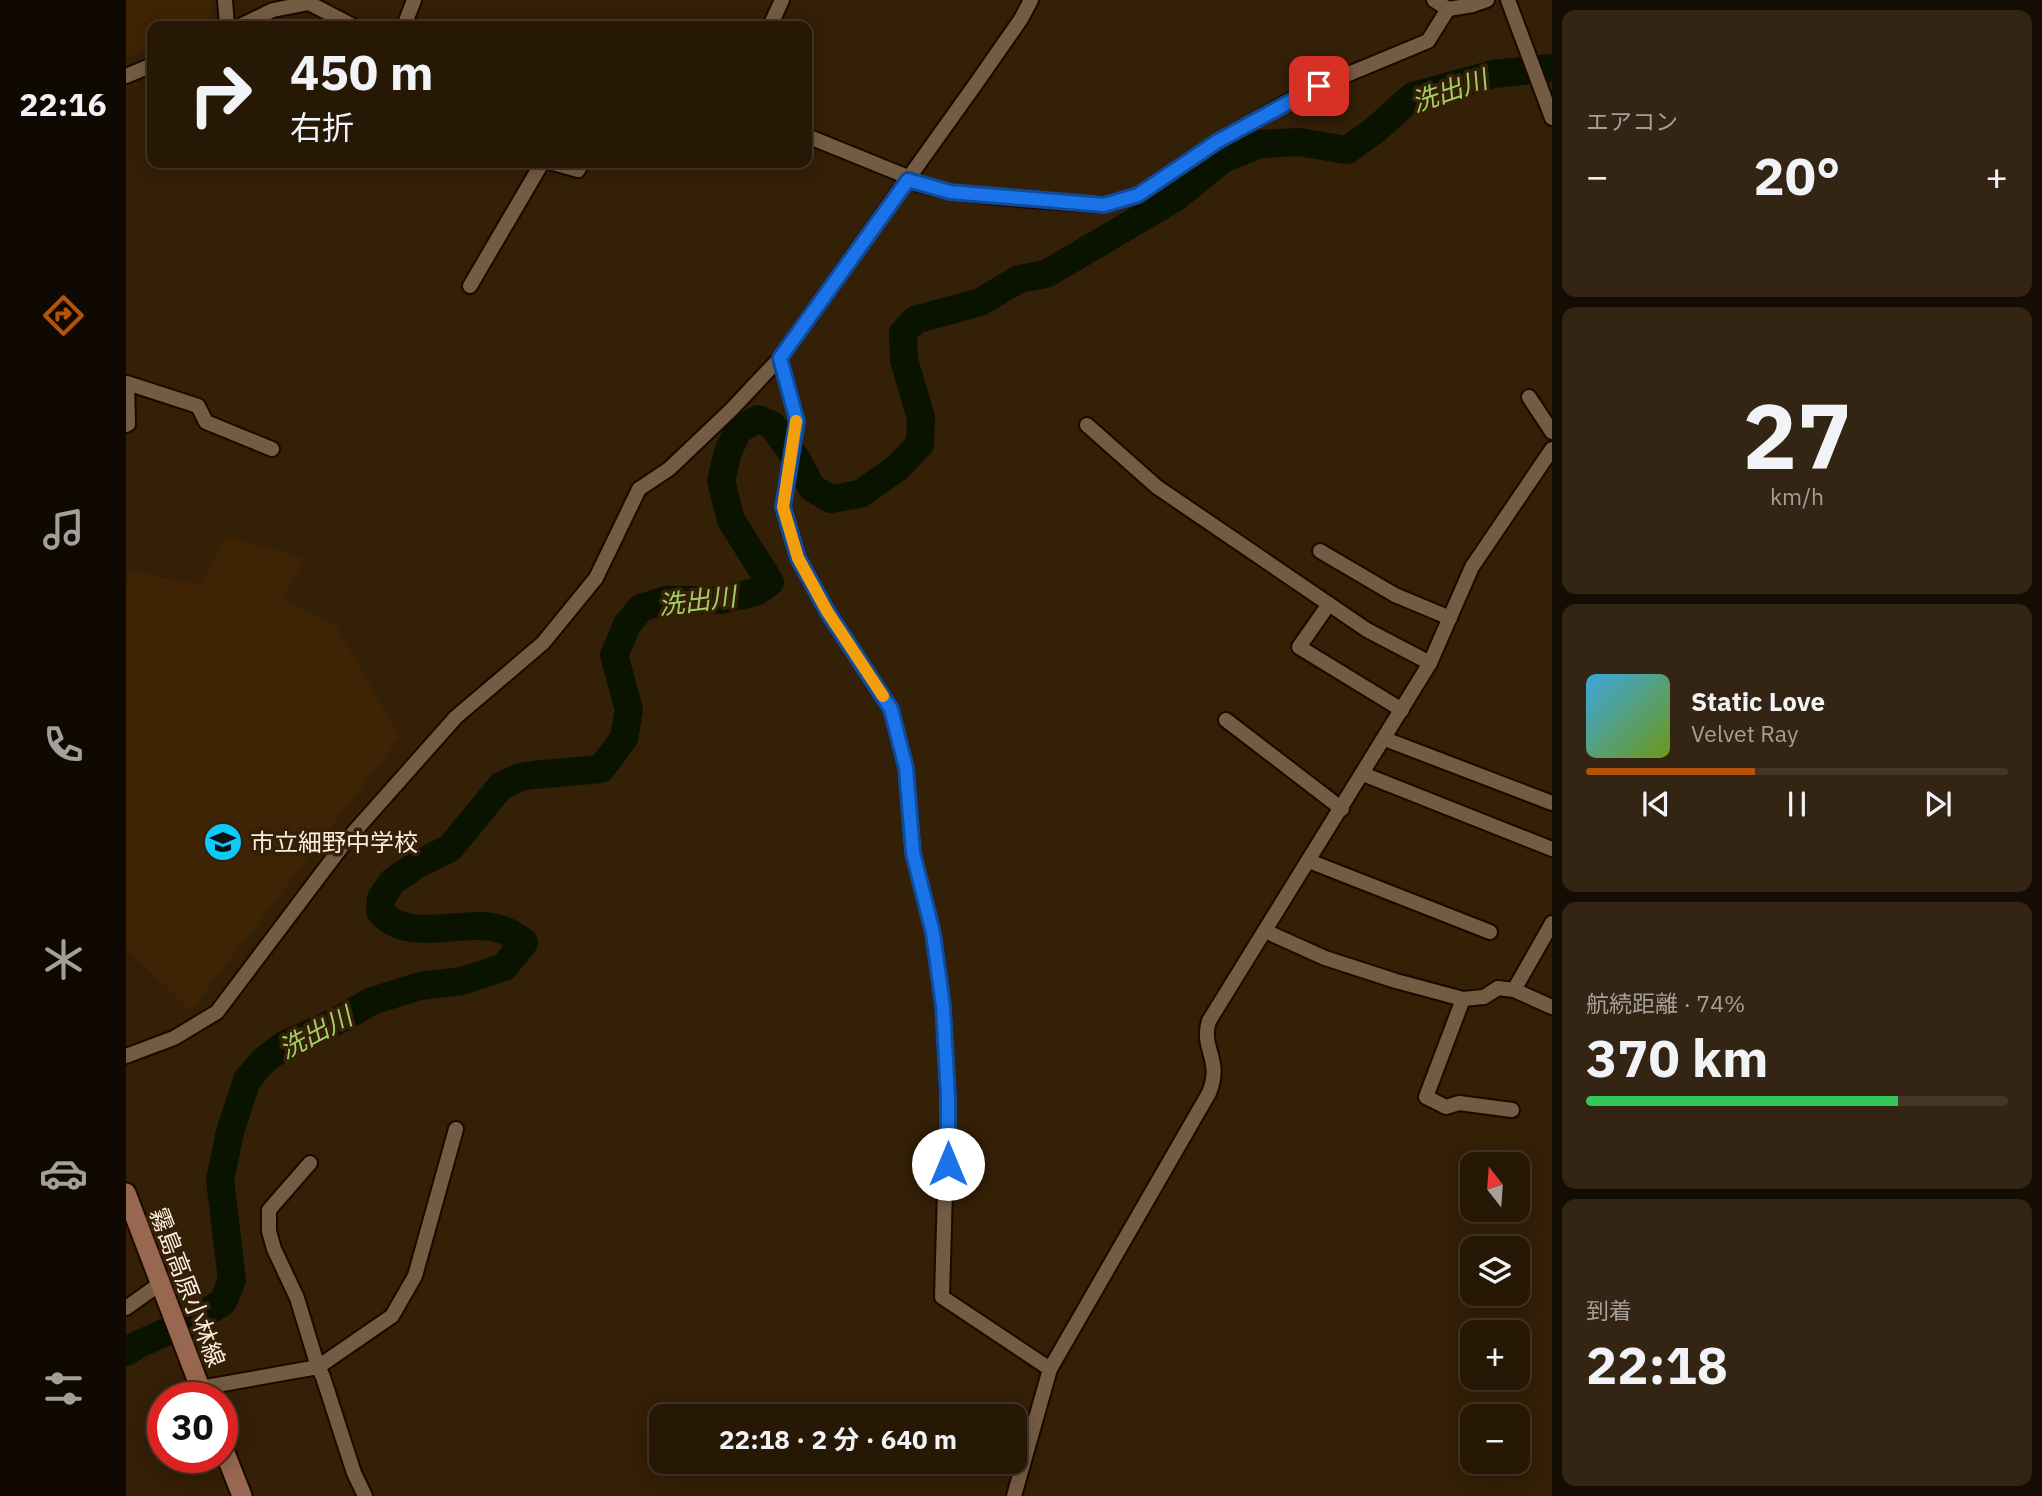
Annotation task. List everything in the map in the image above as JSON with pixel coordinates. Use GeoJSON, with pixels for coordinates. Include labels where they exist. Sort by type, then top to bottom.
{"type":"FeatureCollection","features":[{"type":"Feature","properties":{"kind":"main road","name":"霧島高原小林線"},"geometry":{"type":"LineString","coordinates":[[126,1193],[198,1382]]}},
{"type":"Feature","properties":{"kind":"main road"},"geometry":{"type":"LineString","coordinates":[[233,1473],[242,1496]]}},
{"type":"Feature","properties":{"kind":"street"},"geometry":{"type":"LineString","coordinates":[[225,0],[227,21]]}},
{"type":"Feature","properties":{"kind":"street"},"geometry":{"type":"LineString","coordinates":[[406,21],[414,0]]}},
{"type":"Feature","properties":{"kind":"street"},"geometry":{"type":"LineString","coordinates":[[772,21],[782,0]]}},
{"type":"Feature","properties":{"kind":"street"},"geometry":{"type":"LineString","coordinates":[[126,1056],[174,1038],[217,1012],[346,841],[456,717],[543,643],[596,578],[639,489],[678,461],[780,358],[1021,19],[1031,0]]}},
{"type":"Feature","properties":{"kind":"street"},"geometry":{"type":"LineString","coordinates":[[1434,0],[1448,9],[1488,0]]}},
{"type":"Feature","properties":{"kind":"street"},"geometry":{"type":"LineString","coordinates":[[1508,0],[1552,118]]}},
{"type":"Feature","properties":{"kind":"street"},"geometry":{"type":"LineString","coordinates":[[250,21],[273,10],[309,4],[344,21]]}},
{"type":"Feature","properties":{"kind":"street"},"geometry":{"type":"LineString","coordinates":[[812,138],[904,175],[908,180],[950,192],[1104,205],[1138,195],[1218,141],[1303,93],[1428,41],[1448,9]]}},
{"type":"Feature","properties":{"kind":"street"},"geometry":{"type":"LineString","coordinates":[[126,76],[147,67]]}},
{"type":"Feature","properties":{"kind":"street"},"geometry":{"type":"LineString","coordinates":[[470,286],[539,168]]}},
{"type":"Feature","properties":{"kind":"street"},"geometry":{"type":"LineString","coordinates":[[780,358],[797,421],[783,507],[798,558],[827,611],[891,709],[906,768],[913,853],[933,933],[943,1006],[948,1110],[942,1297],[1050,1369]]}},
{"type":"Feature","properties":{"kind":"street"},"geometry":{"type":"LineString","coordinates":[[126,425],[127,383],[198,406],[206,422],[272,449]]}},
{"type":"Feature","properties":{"kind":"street"},"geometry":{"type":"LineString","coordinates":[[1529,397],[1552,432]]}},
{"type":"Feature","properties":{"kind":"street"},"geometry":{"type":"LineString","coordinates":[[1087,425],[1157,488],[1367,630],[1430,663]]}},
{"type":"Feature","properties":{"kind":"street"},"geometry":{"type":"LineString","coordinates":[[1014,1496],[1050,1369],[1215,1079],[1205,1033],[1209,1021],[1430,663],[1472,567],[1552,449]]}},
{"type":"Feature","properties":{"kind":"street"},"geometry":{"type":"LineString","coordinates":[[1320,551],[1395,595],[1450,618]]}},
{"type":"Feature","properties":{"kind":"street"},"geometry":{"type":"LineString","coordinates":[[1329,604],[1299,647],[1402,710]]}},
{"type":"Feature","properties":{"kind":"street"},"geometry":{"type":"LineString","coordinates":[[1226,720],[1342,809]]}},
{"type":"Feature","properties":{"kind":"street"},"geometry":{"type":"LineString","coordinates":[[1385,738],[1552,803]]}},
{"type":"Feature","properties":{"kind":"street"},"geometry":{"type":"LineString","coordinates":[[1363,774],[1552,849]]}},
{"type":"Feature","properties":{"kind":"street"},"geometry":{"type":"LineString","coordinates":[[1309,861],[1490,932]]}},
{"type":"Feature","properties":{"kind":"street"},"geometry":{"type":"LineString","coordinates":[[1514,990],[1552,923]]}},
{"type":"Feature","properties":{"kind":"street"},"geometry":{"type":"LineString","coordinates":[[1265,931],[1325,958],[1463,999],[1484,997],[1498,988],[1514,990],[1552,1007]]}},
{"type":"Feature","properties":{"kind":"street"},"geometry":{"type":"LineString","coordinates":[[1463,999],[1426,1097],[1446,1107],[1459,1103],[1512,1110]]}},
{"type":"Feature","properties":{"kind":"street"},"geometry":{"type":"LineString","coordinates":[[238,1383],[318,1367],[392,1316],[415,1276],[456,1129]]}},
{"type":"Feature","properties":{"kind":"street"},"geometry":{"type":"LineString","coordinates":[[310,1163],[269,1210],[269,1231],[274,1249],[297,1298],[354,1473],[365,1496]]}},
{"type":"Feature","properties":{"kind":"street"},"geometry":{"type":"LineString","coordinates":[[126,1308],[163,1288]]}},
{"type":"Feature","properties":{"kind":"shaded area"},"geometry":{"type":"Polygon","coordinates":[[[126,0],[212,0],[212,17],[204,21],[147,21],[147,48],[126,59],[126,0]]]}},
{"type":"Feature","properties":{"kind":"shaded area","name":"市立細野中学校"},"geometry":{"type":"Polygon","coordinates":[[[227,536],[305,559],[282,599],[337,627],[400,737],[191,1011],[126,948],[126,582],[131,571],[200,585],[227,536]]]}},
{"type":"Feature","properties":{"kind":"waterway","name":"洗出川"},"geometry":{"type":"LineString","coordinates":[[126,1352],[192,1321],[223,1302],[232,1280],[220,1180],[230,1132],[247,1080],[263,1061],[284,1045],[337,1021],[372,1001],[420,986],[462,981],[504,967],[524,942],[507,931],[486,926],[421,929],[392,921],[380,911],[381,898],[393,881],[418,864],[450,848],[501,786],[520,777],[601,769],[624,738],[629,710],[614,655],[627,625],[641,608],[666,600],[720,600],[756,592],[770,582],[731,520],[721,481],[728,452],[738,430],[758,419],[772,425],[797,460],[812,488],[831,499],[860,494],[897,468],[920,444],[921,418],[904,360],[903,333],[915,320],[980,302],[1019,279],[1046,274],[1175,198],[1223,159],[1260,144],[1299,142],[1347,150],[1375,130],[1413,96],[1493,74],[1552,68]]}},
{"type":"Feature","properties":{"kind":"slow traffic"},"geometry":{"type":"LineString","coordinates":[[796,421],[783,507],[798,558],[827,611],[883,696]]}},
{"type":"Feature","properties":{"kind":"place","name":"市立細野中学校"},"geometry":{"type":"Point","coordinates":[223,842]}},
{"type":"Feature","properties":{"kind":"route"},"geometry":{"type":"LineString","coordinates":[[948,1164],[948,1097],[943,1006],[933,933],[913,853],[906,768],[891,709],[827,611],[798,558],[783,507],[797,421],[780,358],[908,180],[921,186],[950,192],[1104,205],[1138,195],[1218,141],[1319,86]]}}]}
